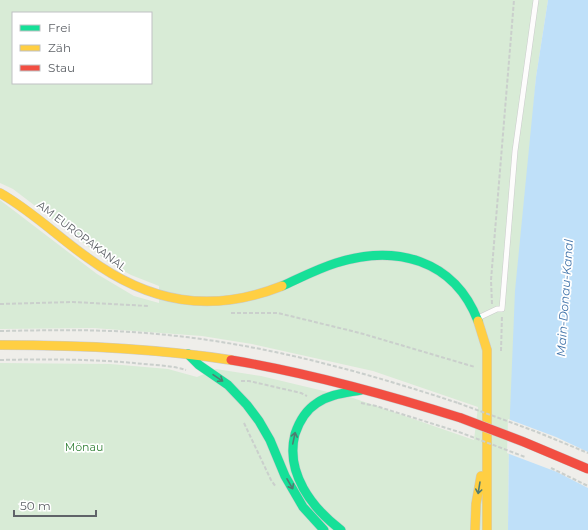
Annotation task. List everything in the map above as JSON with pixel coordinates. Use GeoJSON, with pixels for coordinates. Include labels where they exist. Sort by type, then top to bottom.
{"type":"FeatureCollection","features":[{"type":"Feature","properties":{"kind":"main road","name":"AM EUROPAKANAL"},"geometry":{"type":"LineString","coordinates":[[0,193],[20,205],[115,277],[156,295],[203,301],[235,299],[267,291],[348,260],[373,256],[409,257],[431,265],[451,279],[467,297],[478,319],[487,350],[487,530]]}},
{"type":"Feature","properties":{"kind":"main road"},"geometry":{"type":"LineString","coordinates":[[0,345],[94,346],[137,349],[188,354],[262,365],[368,389],[461,418],[524,442],[588,469]]}},
{"type":"Feature","properties":{"kind":"main road"},"geometry":{"type":"LineString","coordinates":[[188,354],[199,365],[228,385],[248,405],[270,440],[285,476],[303,507],[324,530]]}},
{"type":"Feature","properties":{"kind":"main road"},"geometry":{"type":"LineString","coordinates":[[341,530],[320,513],[313,505],[303,488],[293,460],[293,440],[295,432],[303,416],[317,403],[331,395],[368,389]]}},
{"type":"Feature","properties":{"kind":"main road","name":"AM EUROPAKANAL"},"geometry":{"type":"LineString","coordinates":[[475,530],[476,504],[487,436]]}},
{"type":"Feature","properties":{"kind":"lane"},"geometry":{"type":"LineString","coordinates":[[478,319],[492,311],[502,309],[515,151],[536,0]]}},
{"type":"Feature","properties":{"kind":"path"},"geometry":{"type":"LineString","coordinates":[[492,311],[491,280],[514,0]]}},
{"type":"Feature","properties":{"kind":"path"},"geometry":{"type":"LineString","coordinates":[[0,304],[73,302],[138,304],[154,307]]}},
{"type":"Feature","properties":{"kind":"path"},"geometry":{"type":"LineString","coordinates":[[500,356],[502,309]]}},
{"type":"Feature","properties":{"kind":"path"},"geometry":{"type":"LineString","coordinates":[[231,313],[278,313],[360,333],[477,368]]}},
{"type":"Feature","properties":{"kind":"path"},"geometry":{"type":"LineString","coordinates":[[0,360],[31,359],[116,361],[161,365],[188,371]]}},
{"type":"Feature","properties":{"kind":"path"},"geometry":{"type":"LineString","coordinates":[[458,403],[530,429],[588,453]]}},
{"type":"Feature","properties":{"kind":"path"},"geometry":{"type":"LineString","coordinates":[[458,432],[532,460]]}},
{"type":"Feature","properties":{"kind":"path"},"geometry":{"type":"LineString","coordinates":[[546,466],[588,486]]}},
{"type":"Feature","properties":{"kind":"green space","name":"Mönau"},"geometry":{"type":"Polygon","coordinates":[[[0,0],[548,0],[536,77],[509,437],[508,530],[0,530],[0,363],[110,364],[168,369],[197,377],[216,369],[261,376],[353,398],[474,440],[478,407],[373,371],[252,344],[202,336],[93,328],[0,329],[0,200],[97,274],[134,296],[159,303],[159,286],[131,275],[110,263],[13,189],[0,183],[0,0]]]}},
{"type":"Feature","properties":{"kind":"water","name":"Main-Donau-Kanal"},"geometry":{"type":"Polygon","coordinates":[[[548,0],[588,0],[588,530],[508,530],[509,437],[515,291],[536,77],[548,0]]]}},
{"type":"Feature","properties":{"kind":"pier"},"geometry":{"type":"Polygon","coordinates":[[[508,419],[556,437],[588,452],[588,488],[557,472],[507,453],[508,419]]]}},
{"type":"Feature","properties":{"kind":"traffic: fast"},"geometry":{"type":"LineString","coordinates":[[282,286],[329,265],[358,257],[380,255],[401,257],[420,262],[438,270],[454,283],[467,300],[478,321]]}},
{"type":"Feature","properties":{"kind":"traffic: fast"},"geometry":{"type":"LineString","coordinates":[[188,354],[199,365],[228,385],[247,405],[259,421],[270,440],[285,476],[303,507],[324,530]]}},
{"type":"Feature","properties":{"kind":"traffic: fast"},"geometry":{"type":"LineString","coordinates":[[341,530],[320,511],[303,488],[294,462],[293,448],[295,434],[299,425],[303,417],[313,406],[322,400],[333,396],[361,390]]}},
{"type":"Feature","properties":{"kind":"traffic: slow"},"geometry":{"type":"LineString","coordinates":[[0,193],[12,200],[77,250],[111,273],[134,285],[157,294],[181,299],[206,301],[230,300],[256,295],[282,286]]}},
{"type":"Feature","properties":{"kind":"traffic: slow"},"geometry":{"type":"LineString","coordinates":[[478,321],[487,350],[487,530]]}},
{"type":"Feature","properties":{"kind":"traffic: slow"},"geometry":{"type":"LineString","coordinates":[[0,345],[116,348],[231,360]]}},
{"type":"Feature","properties":{"kind":"traffic: slow"},"geometry":{"type":"LineString","coordinates":[[475,530],[476,504],[481,476]]}},
{"type":"Feature","properties":{"kind":"traffic: jam"},"geometry":{"type":"LineString","coordinates":[[231,360],[289,371],[347,385],[461,418]]}},
{"type":"Feature","properties":{"kind":"traffic: jam"},"geometry":{"type":"LineString","coordinates":[[461,418],[524,442],[588,469]]}}]}
